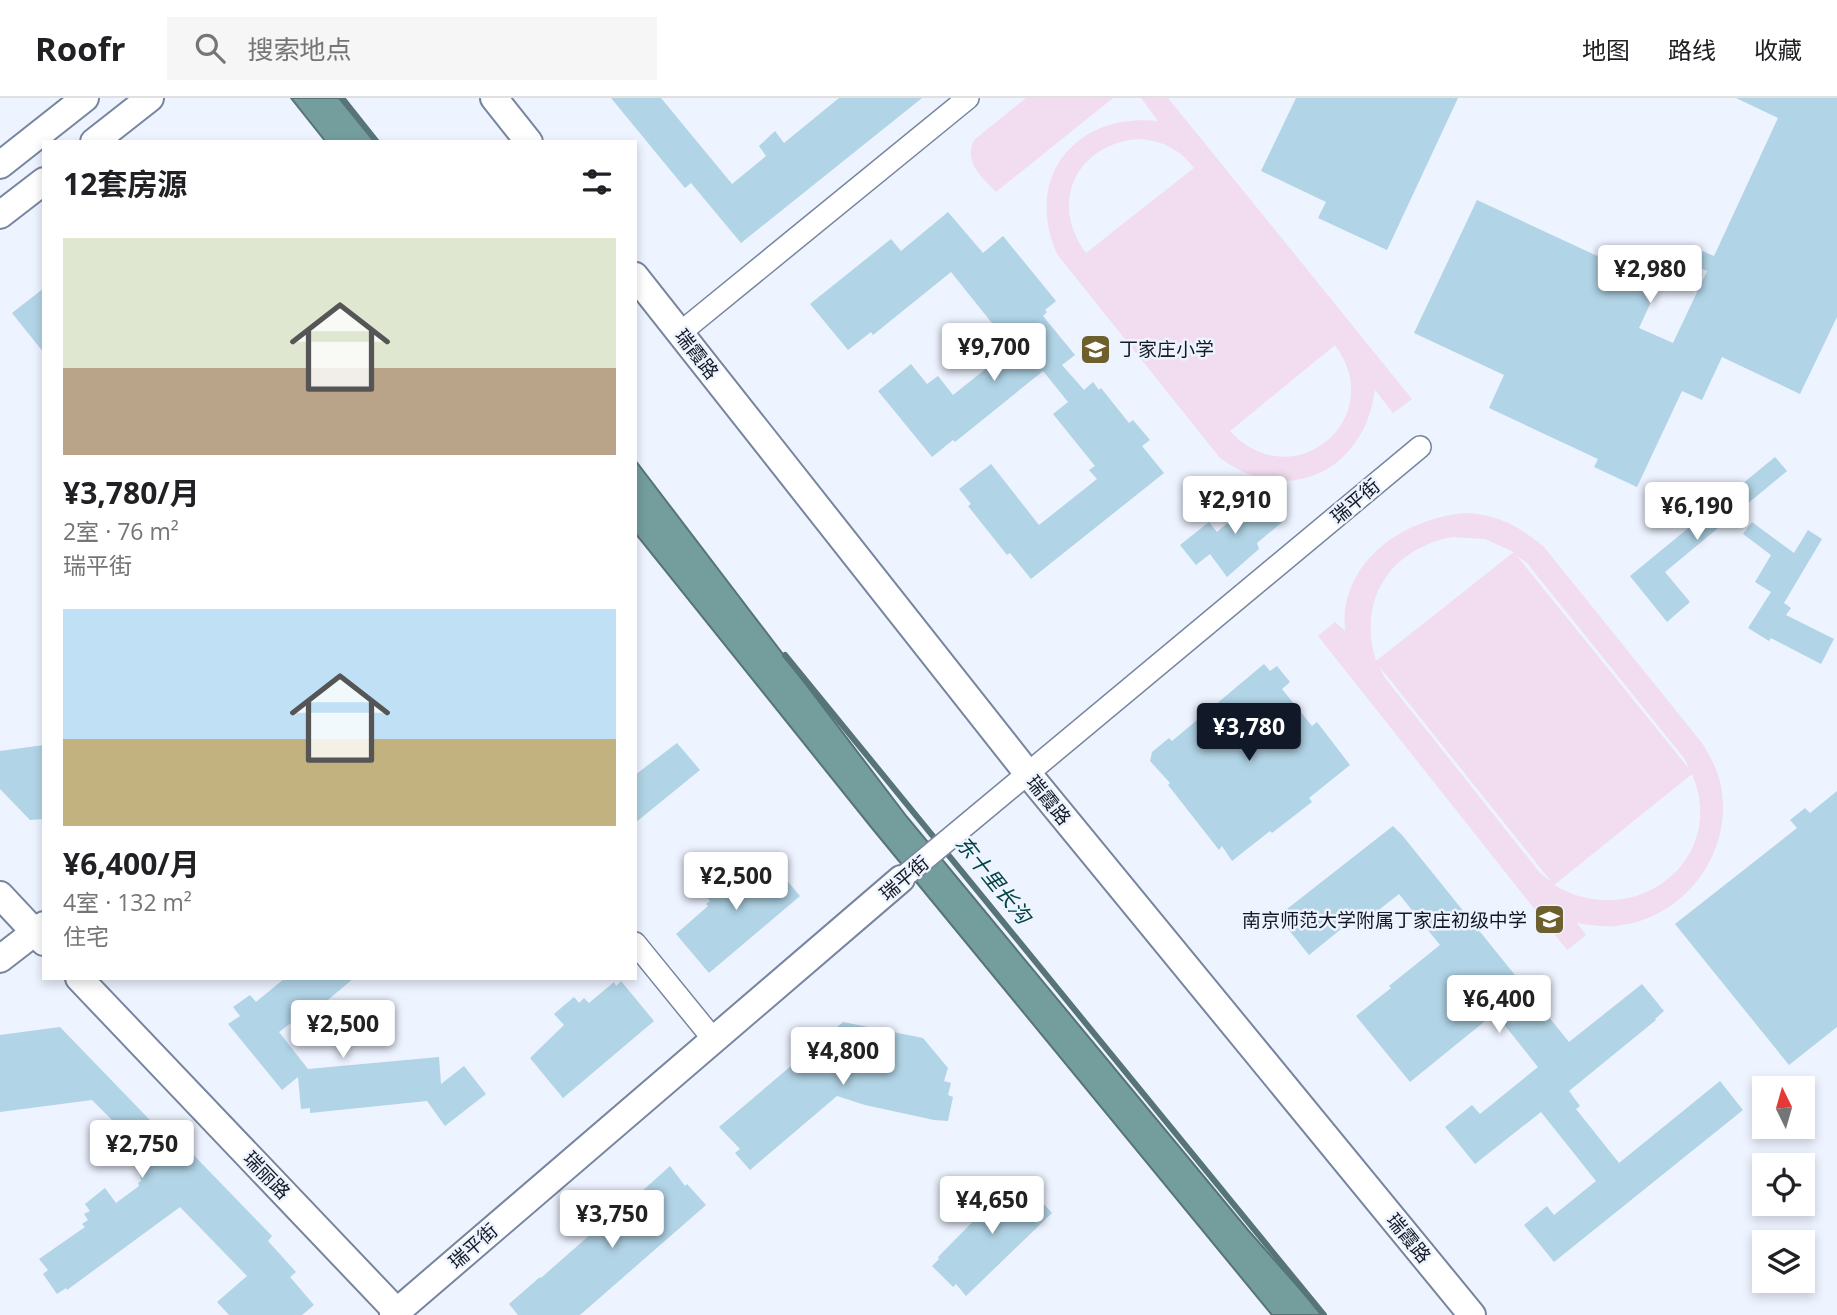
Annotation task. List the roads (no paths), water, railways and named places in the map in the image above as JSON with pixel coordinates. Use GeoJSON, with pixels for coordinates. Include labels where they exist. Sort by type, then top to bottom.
{"type":"FeatureCollection","features":[{"type":"Feature","properties":{"kind":"street"},"geometry":{"type":"LineString","coordinates":[[0,165],[85,98]]}},
{"type":"Feature","properties":{"kind":"street"},"geometry":{"type":"LineString","coordinates":[[97,140],[150,98]]}},
{"type":"Feature","properties":{"kind":"street"},"geometry":{"type":"LineString","coordinates":[[495,98],[527,140]]}},
{"type":"Feature","properties":{"kind":"street"},"geometry":{"type":"LineString","coordinates":[[680,332],[968,98]]}},
{"type":"Feature","properties":{"kind":"street"},"geometry":{"type":"LineString","coordinates":[[0,215],[42,183]]}},
{"type":"Feature","properties":{"kind":"street","name":"瑞霞路"},"geometry":{"type":"LineString","coordinates":[[637,278],[1029,775],[1472,1315]]}},
{"type":"Feature","properties":{"kind":"street","name":"瑞平街"},"geometry":{"type":"LineString","coordinates":[[396,1314],[901,879],[1420,447]]}},
{"type":"Feature","properties":{"kind":"street"},"geometry":{"type":"LineString","coordinates":[[0,895],[41,933],[0,959]]}},
{"type":"Feature","properties":{"kind":"street"},"geometry":{"type":"LineString","coordinates":[[637,945],[714,1040]]}},
{"type":"Feature","properties":{"kind":"street","name":"瑞丽路"},"geometry":{"type":"LineString","coordinates":[[81,980],[396,1314]]}},
{"type":"Feature","properties":{"kind":"waterway","name":"东十里长沟"},"geometry":{"type":"LineString","coordinates":[[342,98],[375,140]]}},
{"type":"Feature","properties":{"kind":"waterway","name":"东十里长沟"},"geometry":{"type":"LineString","coordinates":[[785,655],[1324,1315]]}},
{"type":"Feature","properties":{"kind":"place","name":"丁家庄小学"},"geometry":{"type":"Point","coordinates":[1096,349]}},
{"type":"Feature","properties":{"kind":"place","name":"南京师范大学附属丁家庄初级中学"},"geometry":{"type":"Point","coordinates":[1550,920]}}]}
